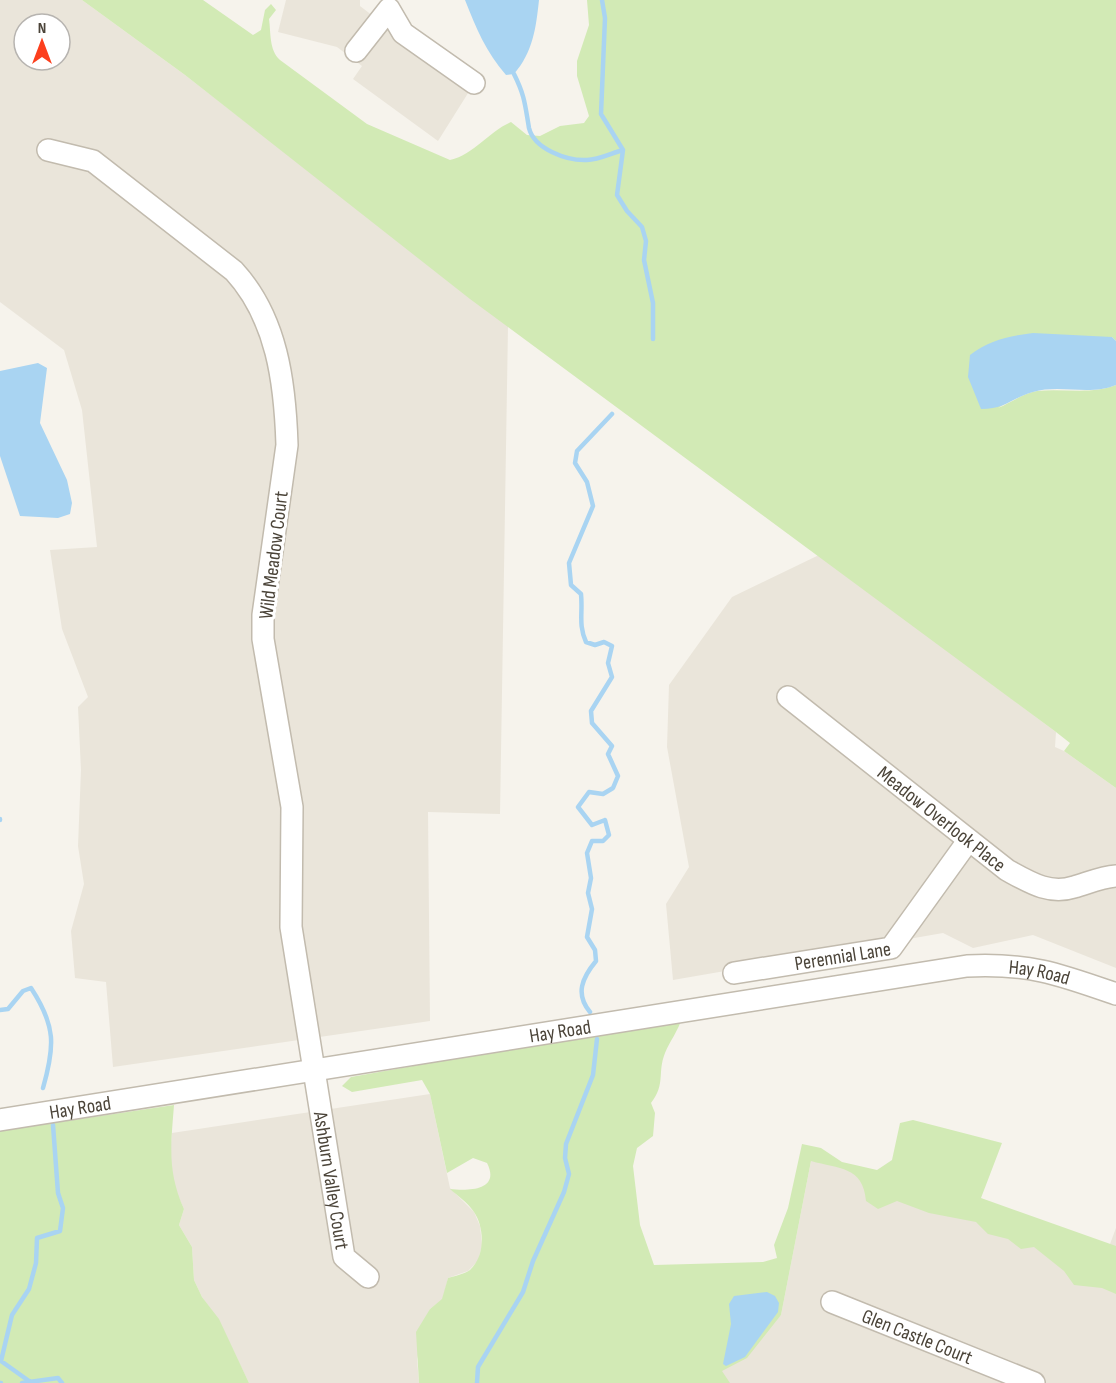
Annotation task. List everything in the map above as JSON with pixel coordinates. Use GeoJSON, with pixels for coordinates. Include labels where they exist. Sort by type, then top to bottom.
{"type":"FeatureCollection","features":[{"type":"Feature","properties":{"kind":"street"},"geometry":{"type":"LineString","coordinates":[[356,51],[387,4],[403,33],[474,83]]}},
{"type":"Feature","properties":{"kind":"street","name":"Wild Meadow Court"},"geometry":{"type":"LineString","coordinates":[[48,150],[93,161],[234,271],[249,288],[270,325],[286,420],[287,445],[263,615],[263,639],[292,807],[290,910],[315,1071]]}},
{"type":"Feature","properties":{"kind":"street","name":"Meadow Overlook Place"},"geometry":{"type":"LineString","coordinates":[[788,697],[1007,870],[1038,886],[1054,890],[1071,889],[1116,876]]}},
{"type":"Feature","properties":{"kind":"street","name":"Perennial Lane"},"geometry":{"type":"LineString","coordinates":[[734,974],[891,948],[968,841]]}},
{"type":"Feature","properties":{"kind":"street","name":"Hay Road"},"geometry":{"type":"LineString","coordinates":[[0,1120],[968,966],[1018,965],[1047,970],[1116,994]]}},
{"type":"Feature","properties":{"kind":"street","name":"Ashburn Valley Court"},"geometry":{"type":"LineString","coordinates":[[315,1071],[344,1257],[368,1277]]}},
{"type":"Feature","properties":{"kind":"street","name":"Glen Castle Court"},"geometry":{"type":"LineString","coordinates":[[832,1302],[1034,1383]]}},
{"type":"Feature","properties":{"kind":"shaded area"},"geometry":{"type":"Polygon","coordinates":[[[0,0],[82,0],[185,75],[508,326],[500,814],[428,812],[430,1021],[113,1067],[106,982],[75,978],[71,931],[84,884],[78,846],[81,770],[78,707],[88,697],[62,629],[50,550],[97,547],[82,410],[64,350],[0,302],[0,0]]]}},
{"type":"Feature","properties":{"kind":"shaded area"},"geometry":{"type":"Polygon","coordinates":[[[286,0],[360,0],[360,6],[470,90],[438,141],[353,79],[362,66],[337,47],[278,32],[286,0]]]}},
{"type":"Feature","properties":{"kind":"shaded area"},"geometry":{"type":"Polygon","coordinates":[[[819,555],[1056,732],[1055,747],[1116,788],[1116,968],[1033,935],[973,948],[943,933],[673,980],[666,904],[689,867],[667,747],[669,685],[732,597],[819,555]]]}},
{"type":"Feature","properties":{"kind":"shaded area"},"geometry":{"type":"Polygon","coordinates":[[[430,1094],[450,1188],[474,1212],[480,1226],[482,1245],[478,1261],[468,1271],[448,1278],[443,1299],[430,1309],[417,1359],[419,1383],[249,1383],[218,1319],[202,1297],[194,1280],[192,1247],[179,1225],[184,1209],[173,1185],[170,1156],[172,1133],[430,1094]]]}},
{"type":"Feature","properties":{"kind":"shaded area"},"geometry":{"type":"Polygon","coordinates":[[[812,1156],[1107,1252],[1116,1228],[1116,1383],[703,1383],[781,1315],[812,1156]]]}},
{"type":"Feature","properties":{"kind":"green space"},"geometry":{"type":"Polygon","coordinates":[[[82,0],[203,0],[253,35],[261,30],[265,10],[271,4],[276,10],[269,19],[271,41],[276,56],[280,60],[367,124],[450,160],[467,153],[511,122],[527,135],[540,136],[560,126],[584,123],[589,116],[577,76],[577,61],[589,25],[587,0],[1116,0],[1116,341],[1112,337],[998,408],[1037,391],[1087,391],[1116,385],[1116,788],[1064,751],[1070,743],[1056,732],[470,299],[185,75],[82,0]]]}},
{"type":"Feature","properties":{"kind":"green space"},"geometry":{"type":"Polygon","coordinates":[[[682,1018],[665,1053],[660,1084],[651,1103],[655,1113],[653,1136],[637,1148],[633,1166],[640,1225],[654,1265],[763,1262],[777,1258],[774,1245],[788,1208],[802,1144],[821,1148],[842,1162],[877,1170],[892,1160],[900,1123],[913,1120],[1002,1143],[981,1198],[1116,1246],[1116,1294],[1102,1288],[1074,1285],[1064,1271],[1034,1247],[1021,1249],[1008,1239],[988,1234],[976,1222],[929,1213],[897,1201],[878,1209],[866,1201],[864,1190],[855,1175],[840,1168],[811,1161],[781,1315],[747,1358],[722,1371],[730,1383],[419,1383],[416,1332],[430,1309],[442,1299],[448,1278],[470,1270],[481,1250],[482,1234],[478,1219],[469,1206],[450,1189],[465,1190],[480,1187],[490,1179],[490,1172],[487,1163],[473,1158],[447,1173],[430,1094],[422,1080],[352,1092],[342,1086],[351,1077],[682,1018]]]}},
{"type":"Feature","properties":{"kind":"green space"},"geometry":{"type":"Polygon","coordinates":[[[174,1105],[171,1145],[173,1170],[184,1209],[179,1225],[192,1247],[194,1280],[202,1297],[219,1319],[249,1383],[0,1383],[0,1131],[174,1105]]]}},
{"type":"Feature","properties":{"kind":"water"},"geometry":{"type":"Polygon","coordinates":[[[465,0],[539,0],[535,30],[526,57],[514,74],[506,75],[487,49],[465,0]]]}},
{"type":"Feature","properties":{"kind":"water"},"geometry":{"type":"Polygon","coordinates":[[[1033,333],[1112,337],[1116,341],[1116,385],[1096,390],[1043,390],[1025,394],[997,407],[981,409],[968,377],[970,355],[1000,340],[1033,333]]]}},
{"type":"Feature","properties":{"kind":"water"},"geometry":{"type":"Polygon","coordinates":[[[38,363],[47,368],[40,423],[67,480],[72,503],[70,514],[58,518],[20,516],[0,456],[0,371],[38,363]]]}},
{"type":"Feature","properties":{"kind":"water"},"geometry":{"type":"Polygon","coordinates":[[[767,1292],[775,1296],[779,1303],[778,1312],[745,1357],[726,1366],[723,1364],[731,1324],[729,1304],[734,1296],[767,1292]]]}},
{"type":"Feature","properties":{"kind":"waterway"},"geometry":{"type":"LineString","coordinates":[[602,0],[605,18],[601,114],[623,150],[617,195],[627,211],[642,227],[646,241],[644,260],[653,303],[653,339]]}},
{"type":"Feature","properties":{"kind":"waterway"},"geometry":{"type":"LineString","coordinates":[[514,74],[523,95],[529,128],[537,142],[544,148],[561,156],[579,160],[596,159],[623,150]]}},
{"type":"Feature","properties":{"kind":"waterway"},"geometry":{"type":"LineString","coordinates":[[590,1012],[585,1005],[582,992],[584,980],[596,961],[595,950],[587,937],[592,909],[588,893],[591,878],[587,853],[592,841],[603,841],[609,835],[605,820],[592,825],[578,807],[589,792],[603,794],[613,788],[618,776],[608,754],[612,746],[592,723],[591,711],[612,677],[608,663],[612,646],[604,642],[595,645],[586,642],[581,624],[581,594],[571,585],[569,563],[593,506],[587,482],[575,463],[577,451],[612,414]]}},
{"type":"Feature","properties":{"kind":"waterway"},"geometry":{"type":"LineString","coordinates":[[0,1010],[8,1009],[23,991],[31,988],[39,1001],[51,1036],[50,1060],[43,1088]]}},
{"type":"Feature","properties":{"kind":"waterway"},"geometry":{"type":"LineString","coordinates":[[477,1383],[478,1367],[523,1292],[533,1261],[564,1192],[569,1174],[565,1158],[566,1144],[593,1075],[597,1039]]}},
{"type":"Feature","properties":{"kind":"waterway"},"geometry":{"type":"LineString","coordinates":[[29,1381],[1,1361],[12,1315],[29,1289],[36,1263],[37,1238],[60,1231],[63,1208],[58,1193],[53,1125]]}},
{"type":"Feature","properties":{"kind":"waterway"},"geometry":{"type":"LineString","coordinates":[[22,1383],[58,1378],[62,1383]]}}]}
